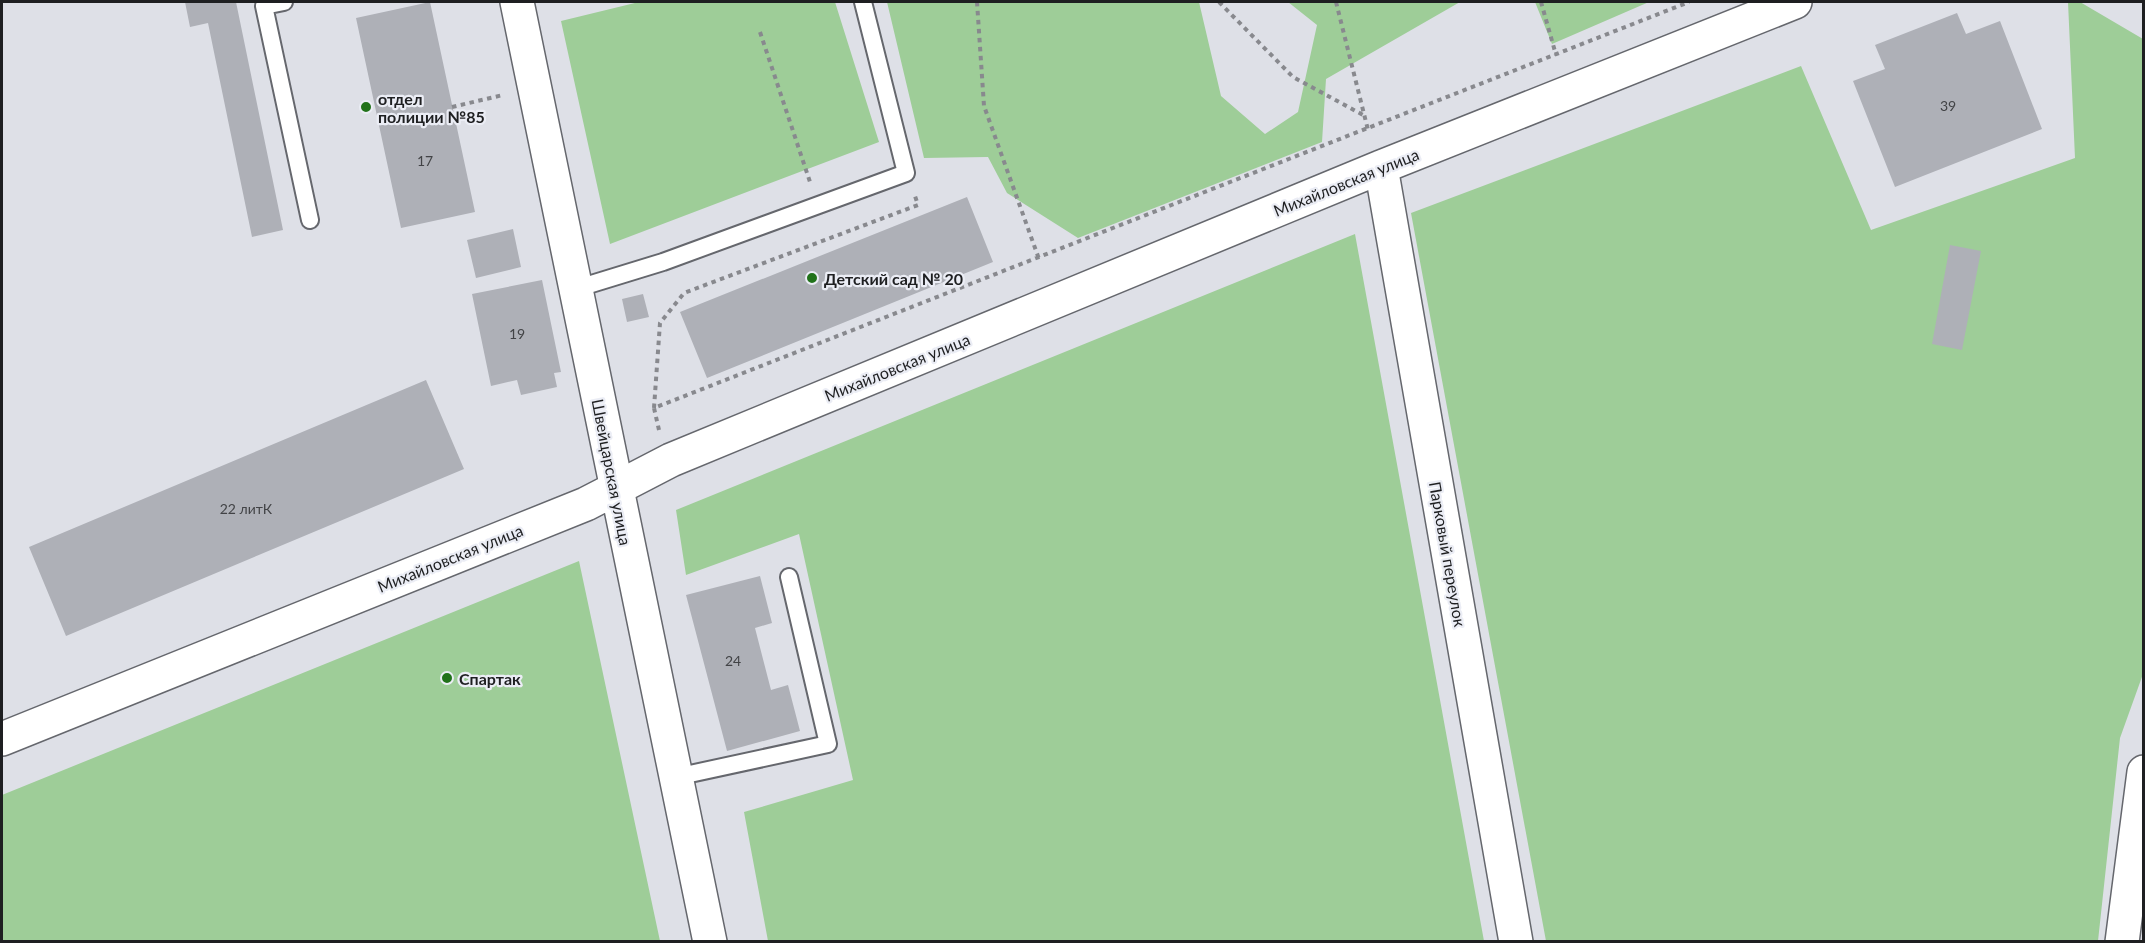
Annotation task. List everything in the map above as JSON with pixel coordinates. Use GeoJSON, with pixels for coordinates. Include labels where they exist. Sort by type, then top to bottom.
{"type":"FeatureCollection","features":[{"type":"Feature","properties":{"kind":"street","name":"Швейцарская улица"},"geometry":{"type":"LineString","coordinates":[[520,2],[710,942]]}},
{"type":"Feature","properties":{"kind":"street","name":"Михайловская улица"},"geometry":{"type":"LineString","coordinates":[[2,739],[586,504],[671,460],[1381,167],[1795,2]]}},
{"type":"Feature","properties":{"kind":"street","name":"Парковый переулок"},"geometry":{"type":"LineString","coordinates":[[1381,167],[1516,942]]}},
{"type":"Feature","properties":{"kind":"street"},"geometry":{"type":"LineString","coordinates":[[2122,942],[2144,772]]}},
{"type":"Feature","properties":{"kind":"lane"},"geometry":{"type":"LineString","coordinates":[[284,2],[264,6],[310,220]]}},
{"type":"Feature","properties":{"kind":"lane"},"geometry":{"type":"LineString","coordinates":[[576,288],[663,262],[906,173],[863,2]]}},
{"type":"Feature","properties":{"kind":"lane"},"geometry":{"type":"LineString","coordinates":[[676,777],[828,744],[789,576]]}},
{"type":"Feature","properties":{"kind":"path"},"geometry":{"type":"LineString","coordinates":[[976,2],[984,106],[1039,259]]}},
{"type":"Feature","properties":{"kind":"path"},"geometry":{"type":"LineString","coordinates":[[1219,2],[1293,76],[1365,116]]}},
{"type":"Feature","properties":{"kind":"path"},"geometry":{"type":"LineString","coordinates":[[1336,2],[1345,46],[1381,167]]}},
{"type":"Feature","properties":{"kind":"path"},"geometry":{"type":"LineString","coordinates":[[1541,2],[1556,55]]}},
{"type":"Feature","properties":{"kind":"path"},"geometry":{"type":"LineString","coordinates":[[654,408],[1039,259],[1689,2]]}},
{"type":"Feature","properties":{"kind":"path"},"geometry":{"type":"LineString","coordinates":[[760,32],[806,169]]}},
{"type":"Feature","properties":{"kind":"path"},"geometry":{"type":"LineString","coordinates":[[452,107],[500,95]]}},
{"type":"Feature","properties":{"kind":"path"},"geometry":{"type":"LineString","coordinates":[[661,436],[654,408],[660,323],[684,293],[918,205]]}},
{"type":"Feature","properties":{"kind":"green space"},"geometry":{"type":"Polygon","coordinates":[[[639,2],[835,2],[879,142],[610,244],[561,21],[639,2]]]}},
{"type":"Feature","properties":{"kind":"green space"},"geometry":{"type":"Polygon","coordinates":[[[887,2],[1199,2],[1221,96],[1265,134],[1298,112],[1317,25],[1288,2],[1460,2],[1326,79],[1322,142],[1078,238],[1007,193],[988,157],[924,158],[887,2]]]}},
{"type":"Feature","properties":{"kind":"green space"},"geometry":{"type":"Polygon","coordinates":[[[1535,2],[1649,2],[1552,44],[1535,2]]]}},
{"type":"Feature","properties":{"kind":"green space"},"geometry":{"type":"Polygon","coordinates":[[[2068,2],[2080,2],[2143,39],[2143,674],[2120,738],[2098,941],[1546,941],[1411,213],[1801,66],[1871,230],[2075,158],[2068,2]]]}},
{"type":"Feature","properties":{"kind":"green space"},"geometry":{"type":"Polygon","coordinates":[[[1355,234],[1484,941],[768,941],[744,812],[853,780],[799,534],[686,575],[676,510],[1355,234]]]}},
{"type":"Feature","properties":{"kind":"green space","name":"Спартак"},"geometry":{"type":"Polygon","coordinates":[[[579,561],[660,941],[2,941],[2,795],[579,561]]]}},
{"type":"Feature","properties":{"kind":"building"},"geometry":{"type":"Polygon","coordinates":[[[185,2],[236,2],[283,230],[252,237],[208,23],[190,27],[185,2]]]}},
{"type":"Feature","properties":{"kind":"building"},"geometry":{"type":"Polygon","coordinates":[[[430,2],[475,212],[401,228],[356,18],[430,2]]]}},
{"type":"Feature","properties":{"kind":"building"},"geometry":{"type":"Polygon","coordinates":[[[1957,13],[1966,34],[2000,21],[2042,129],[1895,187],[1853,81],[1885,69],[1875,45],[1957,13]]]}},
{"type":"Feature","properties":{"kind":"building"},"geometry":{"type":"Polygon","coordinates":[[[967,197],[993,262],[707,378],[680,312],[967,197]]]}},
{"type":"Feature","properties":{"kind":"building"},"geometry":{"type":"Polygon","coordinates":[[[513,229],[521,267],[476,278],[467,240],[513,229]]]}},
{"type":"Feature","properties":{"kind":"building"},"geometry":{"type":"Polygon","coordinates":[[[1950,245],[1981,251],[1962,350],[1932,344],[1950,245]]]}},
{"type":"Feature","properties":{"kind":"building"},"geometry":{"type":"Polygon","coordinates":[[[542,280],[561,372],[554,373],[557,387],[521,395],[517,380],[491,386],[472,294],[542,280]]]}},
{"type":"Feature","properties":{"kind":"building"},"geometry":{"type":"Polygon","coordinates":[[[643,294],[649,317],[627,322],[622,299],[643,294]]]}},
{"type":"Feature","properties":{"kind":"building"},"geometry":{"type":"Polygon","coordinates":[[[426,380],[464,469],[66,636],[29,547],[426,380]]]}},
{"type":"Feature","properties":{"kind":"building"},"geometry":{"type":"Polygon","coordinates":[[[760,576],[772,623],[755,628],[771,690],[788,685],[800,731],[727,751],[686,595],[760,576]]]}},
{"type":"Feature","properties":{"kind":"place","name":"отдел полиции №85"},"geometry":{"type":"Point","coordinates":[366,107]}},
{"type":"Feature","properties":{"kind":"place","name":"Детский сад № 20"},"geometry":{"type":"Point","coordinates":[812,278]}},
{"type":"Feature","properties":{"kind":"place","name":"Спартак"},"geometry":{"type":"Point","coordinates":[447,678]}}]}
